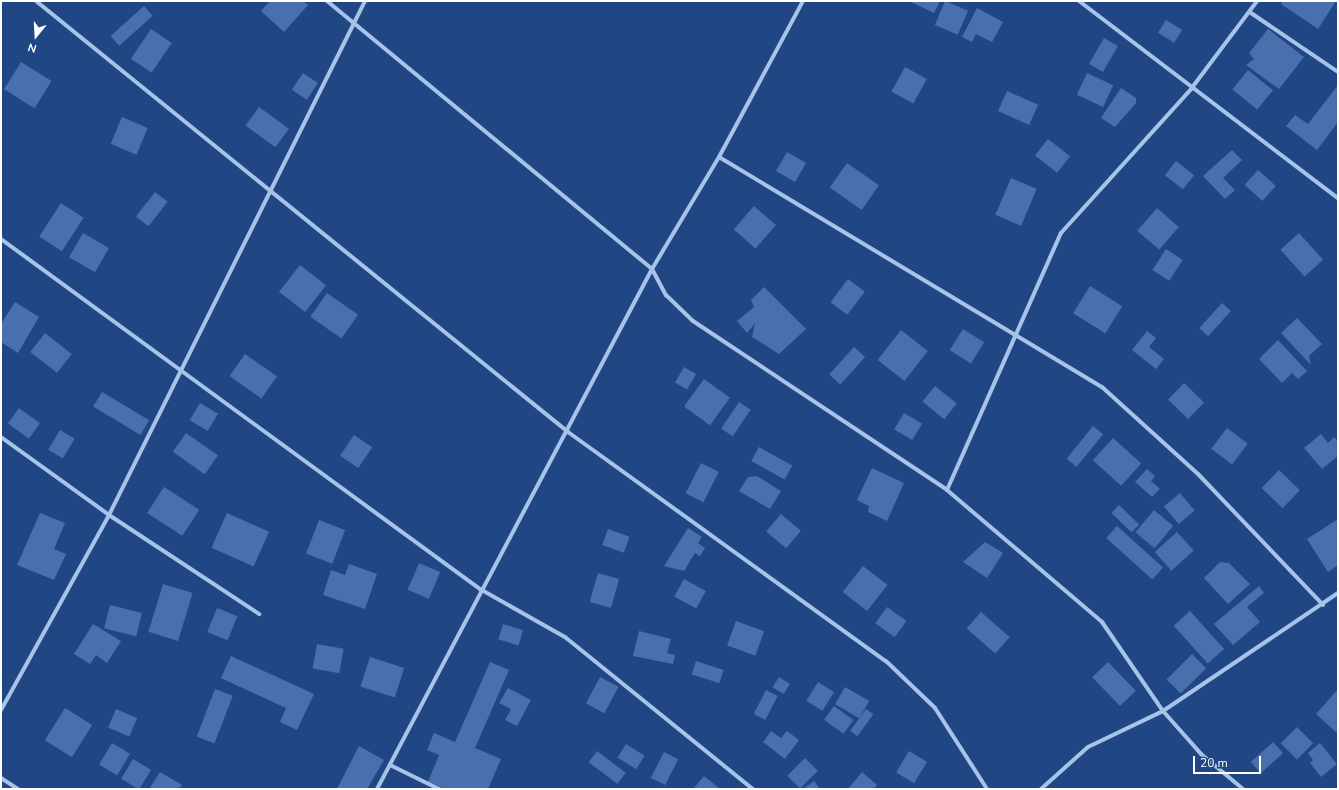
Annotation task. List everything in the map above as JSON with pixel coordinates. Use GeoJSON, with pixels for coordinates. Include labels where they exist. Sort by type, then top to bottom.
{"type":"FeatureCollection","features":[{"type":"Feature","properties":{"kind":"street"},"geometry":{"type":"LineString","coordinates":[[36,1],[272,190],[568,432],[886,661],[935,708],[987,789]]}},
{"type":"Feature","properties":{"kind":"street"},"geometry":{"type":"LineString","coordinates":[[327,1],[355,22],[652,270],[666,294],[693,321],[947,490],[1102,622],[1163,712],[1201,754],[1242,789]]}},
{"type":"Feature","properties":{"kind":"street"},"geometry":{"type":"LineString","coordinates":[[1,710],[109,515],[179,370],[272,190],[365,1]]}},
{"type":"Feature","properties":{"kind":"street"},"geometry":{"type":"LineString","coordinates":[[377,789],[480,589],[568,432],[652,270],[719,157],[803,1]]}},
{"type":"Feature","properties":{"kind":"street"},"geometry":{"type":"LineString","coordinates":[[1079,1],[1191,89],[1338,198]]}},
{"type":"Feature","properties":{"kind":"street"},"geometry":{"type":"LineString","coordinates":[[947,490],[1061,233],[1191,89],[1251,13],[1257,1]]}},
{"type":"Feature","properties":{"kind":"street"},"geometry":{"type":"LineString","coordinates":[[1251,13],[1338,72]]}},
{"type":"Feature","properties":{"kind":"street"},"geometry":{"type":"LineString","coordinates":[[719,157],[1015,338],[1102,387],[1198,474],[1323,605]]}},
{"type":"Feature","properties":{"kind":"street"},"geometry":{"type":"LineString","coordinates":[[1,239],[480,589],[565,637],[753,789]]}},
{"type":"Feature","properties":{"kind":"street"},"geometry":{"type":"LineString","coordinates":[[1,437],[109,515],[259,614]]}},
{"type":"Feature","properties":{"kind":"street"},"geometry":{"type":"LineString","coordinates":[[1041,789],[1088,747],[1163,712],[1323,605],[1338,593]]}},
{"type":"Feature","properties":{"kind":"street"},"geometry":{"type":"LineString","coordinates":[[390,766],[439,789]]}},
{"type":"Feature","properties":{"kind":"street"},"geometry":{"type":"LineString","coordinates":[[1,778],[18,789]]}},
{"type":"Feature","properties":{"kind":"building"},"geometry":{"type":"Polygon","coordinates":[[[270,1],[303,1],[308,5],[284,32],[261,11],[270,1]]]}},
{"type":"Feature","properties":{"kind":"building"},"geometry":{"type":"Polygon","coordinates":[[[909,1],[940,1],[934,13],[909,1]]]}},
{"type":"Feature","properties":{"kind":"building"},"geometry":{"type":"Polygon","coordinates":[[[945,1],[968,11],[958,35],[935,25],[945,1]]]}},
{"type":"Feature","properties":{"kind":"building"},"geometry":{"type":"Polygon","coordinates":[[[1283,1],[1336,1],[1318,29],[1281,4],[1283,1]]]}},
{"type":"Feature","properties":{"kind":"building"},"geometry":{"type":"Polygon","coordinates":[[[144,6],[153,16],[119,46],[111,36],[144,6]]]}},
{"type":"Feature","properties":{"kind":"building"},"geometry":{"type":"Polygon","coordinates":[[[977,8],[1003,22],[992,42],[976,34],[972,42],[962,37],[977,8]]]}},
{"type":"Feature","properties":{"kind":"building"},"geometry":{"type":"Polygon","coordinates":[[[1166,20],[1182,30],[1174,43],[1158,33],[1166,20]]]}},
{"type":"Feature","properties":{"kind":"building"},"geometry":{"type":"Polygon","coordinates":[[[151,29],[172,43],[152,73],[131,59],[151,29]]]}},
{"type":"Feature","properties":{"kind":"building"},"geometry":{"type":"Polygon","coordinates":[[[1268,29],[1304,57],[1279,89],[1246,65],[1254,59],[1249,53],[1268,29]]]}},
{"type":"Feature","properties":{"kind":"building"},"geometry":{"type":"Polygon","coordinates":[[[1104,38],[1118,46],[1103,72],[1089,64],[1104,38]]]}},
{"type":"Feature","properties":{"kind":"building"},"geometry":{"type":"Polygon","coordinates":[[[21,62],[52,81],[35,108],[4,89],[21,62]]]}},
{"type":"Feature","properties":{"kind":"building"},"geometry":{"type":"Polygon","coordinates":[[[905,67],[927,79],[913,104],[891,91],[905,67]]]}},
{"type":"Feature","properties":{"kind":"building"},"geometry":{"type":"Polygon","coordinates":[[[1248,70],[1273,90],[1257,110],[1232,89],[1248,70]]]}},
{"type":"Feature","properties":{"kind":"building"},"geometry":{"type":"Polygon","coordinates":[[[303,73],[318,83],[307,100],[292,90],[303,73]]]}},
{"type":"Feature","properties":{"kind":"building"},"geometry":{"type":"Polygon","coordinates":[[[1087,73],[1113,85],[1103,107],[1077,95],[1087,73]]]}},
{"type":"Feature","properties":{"kind":"building"},"geometry":{"type":"Polygon","coordinates":[[[1338,85],[1338,122],[1317,150],[1286,126],[1295,115],[1308,124],[1338,85]]]}},
{"type":"Feature","properties":{"kind":"building"},"geometry":{"type":"Polygon","coordinates":[[[1121,88],[1136,98],[1136,103],[1115,127],[1101,118],[1121,88]]]}},
{"type":"Feature","properties":{"kind":"building"},"geometry":{"type":"Polygon","coordinates":[[[1007,91],[1038,105],[1029,125],[998,111],[1007,91]]]}},
{"type":"Feature","properties":{"kind":"building"},"geometry":{"type":"Polygon","coordinates":[[[259,107],[289,129],[275,147],[245,126],[259,107]]]}},
{"type":"Feature","properties":{"kind":"building"},"geometry":{"type":"Polygon","coordinates":[[[122,117],[148,128],[136,155],[111,144],[122,117]]]}},
{"type":"Feature","properties":{"kind":"building"},"geometry":{"type":"Polygon","coordinates":[[[1048,139],[1070,156],[1057,173],[1035,156],[1048,139]]]}},
{"type":"Feature","properties":{"kind":"building"},"geometry":{"type":"Polygon","coordinates":[[[1232,150],[1242,160],[1223,178],[1235,190],[1225,199],[1203,176],[1232,150]]]}},
{"type":"Feature","properties":{"kind":"building"},"geometry":{"type":"Polygon","coordinates":[[[787,152],[806,163],[795,182],[776,171],[787,152]]]}},
{"type":"Feature","properties":{"kind":"building"},"geometry":{"type":"Polygon","coordinates":[[[1176,161],[1194,175],[1183,189],[1165,175],[1176,161]]]}},
{"type":"Feature","properties":{"kind":"building"},"geometry":{"type":"Polygon","coordinates":[[[847,163],[879,185],[862,210],[830,188],[847,163]]]}},
{"type":"Feature","properties":{"kind":"building"},"geometry":{"type":"Polygon","coordinates":[[[1258,170],[1276,186],[1262,201],[1245,185],[1258,170]]]}},
{"type":"Feature","properties":{"kind":"building"},"geometry":{"type":"Polygon","coordinates":[[[1011,178],[1037,189],[1021,226],[995,215],[1011,178]]]}},
{"type":"Feature","properties":{"kind":"building"},"geometry":{"type":"Polygon","coordinates":[[[155,192],[168,202],[149,226],[136,216],[155,192]]]}},
{"type":"Feature","properties":{"kind":"building"},"geometry":{"type":"Polygon","coordinates":[[[61,203],[84,218],[62,251],[39,237],[61,203]]]}},
{"type":"Feature","properties":{"kind":"building"},"geometry":{"type":"Polygon","coordinates":[[[754,206],[776,225],[756,248],[734,229],[754,206]]]}},
{"type":"Feature","properties":{"kind":"building"},"geometry":{"type":"Polygon","coordinates":[[[1157,208],[1179,227],[1159,250],[1137,231],[1157,208]]]}},
{"type":"Feature","properties":{"kind":"building"},"geometry":{"type":"Polygon","coordinates":[[[83,233],[109,248],[95,272],[69,257],[83,233]]]}},
{"type":"Feature","properties":{"kind":"building"},"geometry":{"type":"Polygon","coordinates":[[[1299,233],[1323,260],[1305,276],[1280,250],[1299,233]]]}},
{"type":"Feature","properties":{"kind":"building"},"geometry":{"type":"Polygon","coordinates":[[[1166,249],[1183,260],[1169,281],[1152,270],[1166,249]]]}},
{"type":"Feature","properties":{"kind":"building"},"geometry":{"type":"Polygon","coordinates":[[[300,265],[326,285],[305,312],[279,292],[300,265]]]}},
{"type":"Feature","properties":{"kind":"building"},"geometry":{"type":"Polygon","coordinates":[[[848,279],[865,292],[847,315],[831,302],[848,279]]]}},
{"type":"Feature","properties":{"kind":"building"},"geometry":{"type":"Polygon","coordinates":[[[1090,286],[1122,306],[1105,333],[1073,313],[1090,286]]]}},
{"type":"Feature","properties":{"kind":"building"},"geometry":{"type":"Polygon","coordinates":[[[764,287],[806,329],[779,354],[752,337],[755,323],[747,333],[737,321],[754,307],[751,300],[764,287]]]}},
{"type":"Feature","properties":{"kind":"building"},"geometry":{"type":"Polygon","coordinates":[[[327,293],[358,315],[341,339],[310,317],[327,293]]]}},
{"type":"Feature","properties":{"kind":"building"},"geometry":{"type":"Polygon","coordinates":[[[15,302],[39,317],[18,353],[1,342],[1,324],[15,302]]]}},
{"type":"Feature","properties":{"kind":"building"},"geometry":{"type":"Polygon","coordinates":[[[1222,303],[1231,311],[1208,336],[1199,328],[1222,303]]]}},
{"type":"Feature","properties":{"kind":"building"},"geometry":{"type":"Polygon","coordinates":[[[1297,318],[1322,344],[1309,356],[1311,365],[1281,333],[1297,318]]]}},
{"type":"Feature","properties":{"kind":"building"},"geometry":{"type":"Polygon","coordinates":[[[963,329],[984,342],[971,363],[950,350],[963,329]]]}},
{"type":"Feature","properties":{"kind":"building"},"geometry":{"type":"Polygon","coordinates":[[[901,330],[928,351],[904,381],[878,360],[901,330]]]}},
{"type":"Feature","properties":{"kind":"building"},"geometry":{"type":"Polygon","coordinates":[[[1147,331],[1156,338],[1149,347],[1164,359],[1156,369],[1132,350],[1147,331]]]}},
{"type":"Feature","properties":{"kind":"building"},"geometry":{"type":"Polygon","coordinates":[[[45,333],[72,354],[57,373],[30,352],[45,333]]]}},
{"type":"Feature","properties":{"kind":"building"},"geometry":{"type":"Polygon","coordinates":[[[1278,340],[1307,371],[1298,379],[1292,373],[1282,383],[1259,359],[1278,340]]]}},
{"type":"Feature","properties":{"kind":"building"},"geometry":{"type":"Polygon","coordinates":[[[854,347],[865,357],[840,385],[829,374],[854,347]]]}},
{"type":"Feature","properties":{"kind":"building"},"geometry":{"type":"Polygon","coordinates":[[[245,354],[277,376],[261,398],[230,376],[245,354]]]}},
{"type":"Feature","properties":{"kind":"building"},"geometry":{"type":"Polygon","coordinates":[[[684,367],[696,374],[687,390],[675,383],[684,367]]]}},
{"type":"Feature","properties":{"kind":"building"},"geometry":{"type":"Polygon","coordinates":[[[704,379],[730,398],[710,425],[684,407],[704,379]]]}},
{"type":"Feature","properties":{"kind":"building"},"geometry":{"type":"Polygon","coordinates":[[[1184,383],[1204,402],[1188,419],[1168,400],[1184,383]]]}},
{"type":"Feature","properties":{"kind":"building"},"geometry":{"type":"Polygon","coordinates":[[[935,386],[957,404],[944,419],[922,402],[935,386]]]}},
{"type":"Feature","properties":{"kind":"building"},"geometry":{"type":"Polygon","coordinates":[[[102,392],[149,420],[140,435],[93,407],[102,392]]]}},
{"type":"Feature","properties":{"kind":"building"},"geometry":{"type":"Polygon","coordinates":[[[739,402],[751,410],[733,436],[721,429],[739,402]]]}},
{"type":"Feature","properties":{"kind":"building"},"geometry":{"type":"Polygon","coordinates":[[[200,403],[218,414],[208,431],[190,420],[200,403]]]}},
{"type":"Feature","properties":{"kind":"building"},"geometry":{"type":"Polygon","coordinates":[[[19,408],[40,423],[29,439],[8,423],[19,408]]]}},
{"type":"Feature","properties":{"kind":"building"},"geometry":{"type":"Polygon","coordinates":[[[904,413],[922,424],[912,440],[894,429],[904,413]]]}},
{"type":"Feature","properties":{"kind":"building"},"geometry":{"type":"Polygon","coordinates":[[[1093,426],[1103,434],[1077,467],[1067,459],[1093,426]]]}},
{"type":"Feature","properties":{"kind":"building"},"geometry":{"type":"Polygon","coordinates":[[[1227,428],[1248,444],[1232,464],[1211,449],[1227,428]]]}},
{"type":"Feature","properties":{"kind":"building"},"geometry":{"type":"Polygon","coordinates":[[[60,430],[75,439],[63,458],[48,450],[60,430]]]}},
{"type":"Feature","properties":{"kind":"building"},"geometry":{"type":"Polygon","coordinates":[[[186,433],[218,455],[205,474],[173,452],[186,433]]]}},
{"type":"Feature","properties":{"kind":"building"},"geometry":{"type":"Polygon","coordinates":[[[1321,434],[1328,443],[1334,437],[1338,442],[1338,456],[1322,469],[1304,448],[1321,434]]]}},
{"type":"Feature","properties":{"kind":"building"},"geometry":{"type":"Polygon","coordinates":[[[354,435],[372,447],[358,468],[340,456],[354,435]]]}},
{"type":"Feature","properties":{"kind":"building"},"geometry":{"type":"Polygon","coordinates":[[[1113,438],[1141,463],[1121,486],[1093,460],[1113,438]]]}},
{"type":"Feature","properties":{"kind":"building"},"geometry":{"type":"Polygon","coordinates":[[[759,447],[792,465],[784,479],[751,461],[759,447]]]}},
{"type":"Feature","properties":{"kind":"building"},"geometry":{"type":"Polygon","coordinates":[[[701,463],[719,472],[703,502],[686,493],[701,463]]]}},
{"type":"Feature","properties":{"kind":"building"},"geometry":{"type":"Polygon","coordinates":[[[872,468],[904,483],[887,521],[868,512],[869,506],[857,500],[872,468]]]}},
{"type":"Feature","properties":{"kind":"building"},"geometry":{"type":"Polygon","coordinates":[[[1147,469],[1155,476],[1151,481],[1160,489],[1152,497],[1135,482],[1147,469]]]}},
{"type":"Feature","properties":{"kind":"building"},"geometry":{"type":"Polygon","coordinates":[[[1279,470],[1300,490],[1282,508],[1262,488],[1279,470]]]}},
{"type":"Feature","properties":{"kind":"building"},"geometry":{"type":"Polygon","coordinates":[[[757,476],[781,491],[770,509],[739,491],[748,477],[757,476]]]}},
{"type":"Feature","properties":{"kind":"building"},"geometry":{"type":"Polygon","coordinates":[[[164,487],[199,510],[182,536],[147,513],[164,487]]]}},
{"type":"Feature","properties":{"kind":"building"},"geometry":{"type":"Polygon","coordinates":[[[1180,493],[1195,511],[1179,524],[1164,506],[1180,493]]]}},
{"type":"Feature","properties":{"kind":"building"},"geometry":{"type":"Polygon","coordinates":[[[1119,505],[1139,524],[1132,532],[1111,513],[1119,505]]]}},
{"type":"Feature","properties":{"kind":"building"},"geometry":{"type":"Polygon","coordinates":[[[1154,510],[1173,526],[1155,548],[1135,532],[1154,510]]]}},
{"type":"Feature","properties":{"kind":"building"},"geometry":{"type":"Polygon","coordinates":[[[40,513],[65,523],[54,549],[66,554],[54,580],[17,565],[40,513]]]}},
{"type":"Feature","properties":{"kind":"building"},"geometry":{"type":"Polygon","coordinates":[[[227,513],[269,532],[254,566],[212,548],[227,513]]]}},
{"type":"Feature","properties":{"kind":"building"},"geometry":{"type":"Polygon","coordinates":[[[781,514],[801,531],[786,548],[766,532],[781,514]]]}},
{"type":"Feature","properties":{"kind":"building"},"geometry":{"type":"Polygon","coordinates":[[[1338,519],[1338,565],[1328,572],[1307,539],[1338,519]]]}},
{"type":"Feature","properties":{"kind":"building"},"geometry":{"type":"Polygon","coordinates":[[[319,520],[345,530],[332,564],[306,554],[319,520]]]}},
{"type":"Feature","properties":{"kind":"building"},"geometry":{"type":"Polygon","coordinates":[[[1117,526],[1163,567],[1152,579],[1106,538],[1117,526]]]}},
{"type":"Feature","properties":{"kind":"building"},"geometry":{"type":"Polygon","coordinates":[[[688,528],[702,537],[698,543],[705,548],[700,556],[695,553],[684,571],[664,566],[688,528]]]}},
{"type":"Feature","properties":{"kind":"building"},"geometry":{"type":"Polygon","coordinates":[[[608,529],[630,537],[624,553],[602,545],[608,529]]]}},
{"type":"Feature","properties":{"kind":"building"},"geometry":{"type":"Polygon","coordinates":[[[1177,532],[1194,551],[1171,571],[1155,552],[1177,532]]]}},
{"type":"Feature","properties":{"kind":"building"},"geometry":{"type":"Polygon","coordinates":[[[985,542],[1003,553],[987,578],[963,562],[985,542]]]}},
{"type":"Feature","properties":{"kind":"building"},"geometry":{"type":"Polygon","coordinates":[[[1220,562],[1229,563],[1250,584],[1228,604],[1204,578],[1220,562]]]}},
{"type":"Feature","properties":{"kind":"building"},"geometry":{"type":"Polygon","coordinates":[[[419,563],[440,572],[429,599],[408,590],[419,563]]]}},
{"type":"Feature","properties":{"kind":"building"},"geometry":{"type":"Polygon","coordinates":[[[349,564],[377,574],[365,609],[323,595],[331,570],[345,575],[349,564]]]}},
{"type":"Feature","properties":{"kind":"building"},"geometry":{"type":"Polygon","coordinates":[[[863,566],[887,585],[867,611],[843,592],[863,566]]]}},
{"type":"Feature","properties":{"kind":"building"},"geometry":{"type":"Polygon","coordinates":[[[598,573],[619,579],[611,608],[590,602],[598,573]]]}},
{"type":"Feature","properties":{"kind":"building"},"geometry":{"type":"Polygon","coordinates":[[[684,579],[706,591],[696,609],[674,596],[684,579]]]}},
{"type":"Feature","properties":{"kind":"building"},"geometry":{"type":"Polygon","coordinates":[[[163,584],[193,593],[178,641],[148,632],[163,584]]]}},
{"type":"Feature","properties":{"kind":"building"},"geometry":{"type":"Polygon","coordinates":[[[1259,586],[1264,593],[1247,607],[1260,622],[1233,645],[1214,624],[1259,586]]]}},
{"type":"Feature","properties":{"kind":"building"},"geometry":{"type":"Polygon","coordinates":[[[110,605],[142,613],[136,636],[104,628],[110,605]]]}},
{"type":"Feature","properties":{"kind":"building"},"geometry":{"type":"Polygon","coordinates":[[[887,607],[906,621],[895,637],[875,623],[887,607]]]}},
{"type":"Feature","properties":{"kind":"building"},"geometry":{"type":"Polygon","coordinates":[[[217,608],[237,616],[228,640],[207,632],[217,608]]]}},
{"type":"Feature","properties":{"kind":"building"},"geometry":{"type":"Polygon","coordinates":[[[1190,611],[1224,649],[1208,664],[1174,626],[1190,611]]]}},
{"type":"Feature","properties":{"kind":"building"},"geometry":{"type":"Polygon","coordinates":[[[981,612],[1010,637],[995,654],[967,629],[981,612]]]}},
{"type":"Feature","properties":{"kind":"building"},"geometry":{"type":"Polygon","coordinates":[[[736,621],[764,631],[755,656],[727,645],[736,621]]]}},
{"type":"Feature","properties":{"kind":"building"},"geometry":{"type":"Polygon","coordinates":[[[93,624],[121,641],[107,663],[96,655],[90,664],[74,654],[93,624]]]}},
{"type":"Feature","properties":{"kind":"building"},"geometry":{"type":"Polygon","coordinates":[[[503,624],[523,630],[518,645],[498,639],[503,624]]]}},
{"type":"Feature","properties":{"kind":"building"},"geometry":{"type":"Polygon","coordinates":[[[639,631],[671,639],[667,653],[675,655],[673,664],[633,656],[639,631]]]}},
{"type":"Feature","properties":{"kind":"building"},"geometry":{"type":"Polygon","coordinates":[[[317,644],[344,649],[339,673],[313,669],[317,644]]]}},
{"type":"Feature","properties":{"kind":"building"},"geometry":{"type":"Polygon","coordinates":[[[1192,654],[1206,668],[1181,694],[1167,679],[1192,654]]]}},
{"type":"Feature","properties":{"kind":"building"},"geometry":{"type":"Polygon","coordinates":[[[231,656],[314,694],[297,730],[280,722],[286,708],[221,678],[231,656]]]}},
{"type":"Feature","properties":{"kind":"building"},"geometry":{"type":"Polygon","coordinates":[[[370,657],[404,668],[395,698],[360,686],[370,657]]]}},
{"type":"Feature","properties":{"kind":"building"},"geometry":{"type":"Polygon","coordinates":[[[696,661],[724,670],[719,683],[692,674],[696,661]]]}},
{"type":"Feature","properties":{"kind":"building"},"geometry":{"type":"Polygon","coordinates":[[[490,662],[509,670],[475,748],[501,759],[488,789],[445,789],[428,782],[439,755],[427,750],[434,733],[455,742],[490,662]]]}},
{"type":"Feature","properties":{"kind":"building"},"geometry":{"type":"Polygon","coordinates":[[[1108,662],[1136,691],[1120,706],[1092,677],[1108,662]]]}},
{"type":"Feature","properties":{"kind":"building"},"geometry":{"type":"Polygon","coordinates":[[[600,677],[619,687],[604,713],[586,703],[600,677]]]}},
{"type":"Feature","properties":{"kind":"building"},"geometry":{"type":"Polygon","coordinates":[[[779,677],[790,684],[784,694],[773,687],[779,677]]]}},
{"type":"Feature","properties":{"kind":"building"},"geometry":{"type":"Polygon","coordinates":[[[818,682],[834,692],[822,711],[806,701],[818,682]]]}},
{"type":"Feature","properties":{"kind":"building"},"geometry":{"type":"Polygon","coordinates":[[[845,687],[869,701],[859,718],[835,704],[845,687]]]}},
{"type":"Feature","properties":{"kind":"building"},"geometry":{"type":"Polygon","coordinates":[[[508,688],[531,700],[517,726],[505,720],[511,709],[499,703],[508,688]]]}},
{"type":"Feature","properties":{"kind":"building"},"geometry":{"type":"Polygon","coordinates":[[[215,689],[233,696],[214,743],[197,737],[215,689]]]}},
{"type":"Feature","properties":{"kind":"building"},"geometry":{"type":"Polygon","coordinates":[[[1338,689],[1338,734],[1316,714],[1338,689]]]}},
{"type":"Feature","properties":{"kind":"building"},"geometry":{"type":"Polygon","coordinates":[[[766,690],[778,696],[765,720],[754,714],[766,690]]]}},
{"type":"Feature","properties":{"kind":"building"},"geometry":{"type":"Polygon","coordinates":[[[834,706],[853,720],[843,734],[824,720],[834,706]]]}},
{"type":"Feature","properties":{"kind":"building"},"geometry":{"type":"Polygon","coordinates":[[[65,708],[92,725],[72,757],[45,740],[65,708]]]}},
{"type":"Feature","properties":{"kind":"building"},"geometry":{"type":"Polygon","coordinates":[[[116,709],[137,718],[129,736],[108,727],[116,709]]]}},
{"type":"Feature","properties":{"kind":"building"},"geometry":{"type":"Polygon","coordinates":[[[866,709],[873,714],[857,736],[850,731],[866,709]]]}},
{"type":"Feature","properties":{"kind":"building"},"geometry":{"type":"Polygon","coordinates":[[[1297,727],[1313,743],[1297,760],[1281,743],[1297,727]]]}},
{"type":"Feature","properties":{"kind":"building"},"geometry":{"type":"Polygon","coordinates":[[[771,731],[781,738],[787,731],[799,740],[785,759],[763,742],[771,731]]]}},
{"type":"Feature","properties":{"kind":"building"},"geometry":{"type":"Polygon","coordinates":[[[1273,742],[1283,753],[1261,773],[1251,762],[1273,742]]]}},
{"type":"Feature","properties":{"kind":"building"},"geometry":{"type":"Polygon","coordinates":[[[112,743],[130,754],[117,775],[99,764],[112,743]]]}},
{"type":"Feature","properties":{"kind":"building"},"geometry":{"type":"Polygon","coordinates":[[[1320,743],[1337,764],[1321,777],[1310,763],[1313,760],[1308,753],[1320,743]]]}},
{"type":"Feature","properties":{"kind":"building"},"geometry":{"type":"Polygon","coordinates":[[[626,744],[645,756],[636,769],[618,758],[626,744]]]}},
{"type":"Feature","properties":{"kind":"building"},"geometry":{"type":"Polygon","coordinates":[[[359,746],[384,760],[367,789],[337,789],[359,746]]]}},
{"type":"Feature","properties":{"kind":"building"},"geometry":{"type":"Polygon","coordinates":[[[597,751],[626,773],[617,784],[589,762],[597,751]]]}},
{"type":"Feature","properties":{"kind":"building"},"geometry":{"type":"Polygon","coordinates":[[[909,751],[927,762],[914,783],[896,772],[909,751]]]}},
{"type":"Feature","properties":{"kind":"building"},"geometry":{"type":"Polygon","coordinates":[[[664,752],[678,759],[665,785],[651,778],[664,752]]]}},
{"type":"Feature","properties":{"kind":"building"},"geometry":{"type":"Polygon","coordinates":[[[805,758],[818,771],[800,788],[787,776],[805,758]]]}},
{"type":"Feature","properties":{"kind":"building"},"geometry":{"type":"Polygon","coordinates":[[[133,759],[151,770],[139,789],[121,779],[133,759]]]}},
{"type":"Feature","properties":{"kind":"building"},"geometry":{"type":"Polygon","coordinates":[[[160,772],[182,785],[179,789],[149,789],[160,772]]]}},
{"type":"Feature","properties":{"kind":"building"},"geometry":{"type":"Polygon","coordinates":[[[862,772],[877,785],[874,789],[848,789],[862,772]]]}},
{"type":"Feature","properties":{"kind":"building"},"geometry":{"type":"Polygon","coordinates":[[[704,776],[720,789],[693,789],[704,776]]]}},
{"type":"Feature","properties":{"kind":"building"},"geometry":{"type":"Polygon","coordinates":[[[814,781],[820,789],[803,789],[814,781]]]}}]}
